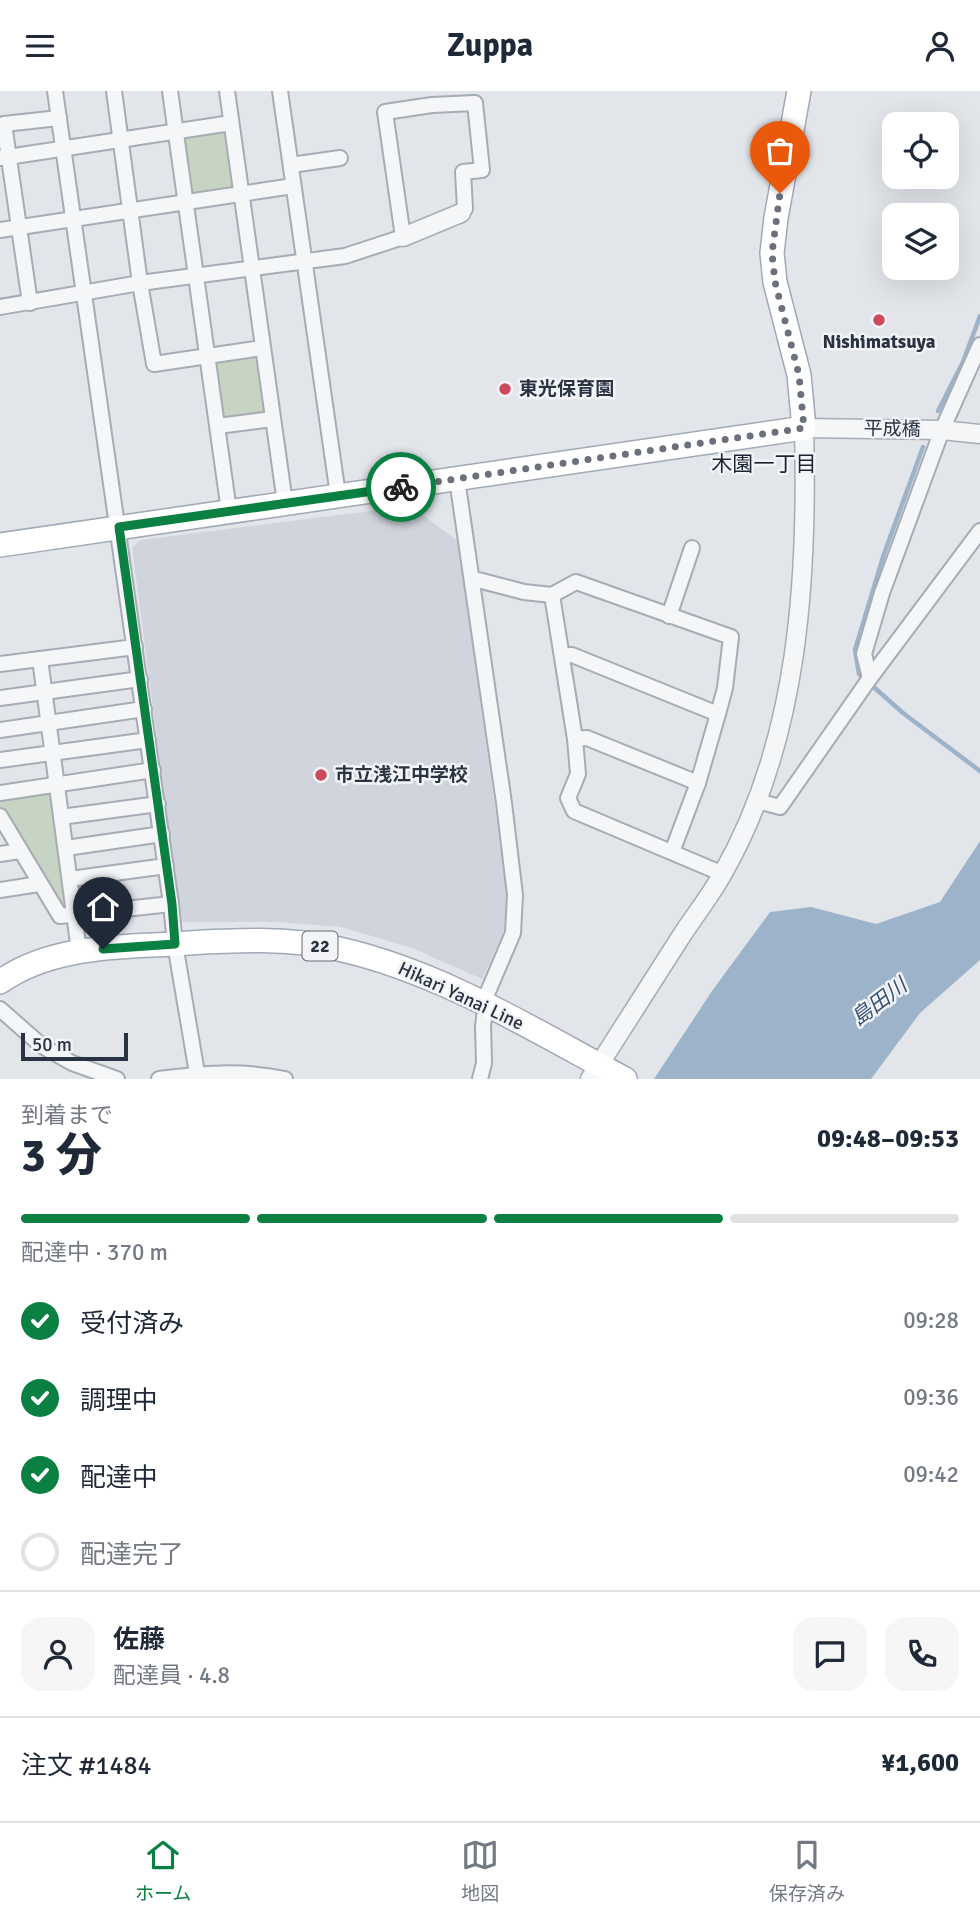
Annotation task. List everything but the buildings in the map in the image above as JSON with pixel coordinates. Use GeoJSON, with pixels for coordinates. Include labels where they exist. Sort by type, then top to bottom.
{"type":"FeatureCollection","features":[{"type":"Feature","properties":{"kind":"main road"},"geometry":{"type":"LineString","coordinates":[[0,545],[804,428],[799,375],[775,282],[772,253],[799,91]]}},
{"type":"Feature","properties":{"kind":"main road","name":"Hikari Yanai Line"},"geometry":{"type":"LineString","coordinates":[[0,982],[46,960],[79,951],[242,941],[288,942],[337,949],[390,963],[439,983],[486,1005],[608,1075]]}},
{"type":"Feature","properties":{"kind":"street"},"geometry":{"type":"LineString","coordinates":[[55,91],[158,804],[175,944],[197,1073]]}},
{"type":"Feature","properties":{"kind":"street"},"geometry":{"type":"LineString","coordinates":[[114,91],[140,283],[154,364],[262,348]]}},
{"type":"Feature","properties":{"kind":"street"},"geometry":{"type":"LineString","coordinates":[[170,91],[229,511]]}},
{"type":"Feature","properties":{"kind":"street"},"geometry":{"type":"LineString","coordinates":[[227,91],[285,503]]}},
{"type":"Feature","properties":{"kind":"street"},"geometry":{"type":"LineString","coordinates":[[280,91],[338,495]]}},
{"type":"Feature","properties":{"kind":"street"},"geometry":{"type":"LineString","coordinates":[[0,307],[140,283],[345,255],[402,237],[461,213],[465,209],[463,172],[482,170],[475,103],[432,105],[384,112],[402,237]]}},
{"type":"Feature","properties":{"kind":"street"},"geometry":{"type":"LineString","coordinates":[[30,303],[4,158],[5,124],[59,117]]}},
{"type":"Feature","properties":{"kind":"street"},"geometry":{"type":"LineString","coordinates":[[4,158],[231,123]]}},
{"type":"Feature","properties":{"kind":"street"},"geometry":{"type":"LineString","coordinates":[[291,165],[340,158]]}},
{"type":"Feature","properties":{"kind":"street"},"geometry":{"type":"LineString","coordinates":[[0,230],[293,186]]}},
{"type":"Feature","properties":{"kind":"street"},"geometry":{"type":"LineString","coordinates":[[870,678],[864,654],[882,593],[942,430],[980,345]]}},
{"type":"Feature","properties":{"kind":"street"},"geometry":{"type":"LineString","coordinates":[[218,426],[272,419]]}},
{"type":"Feature","properties":{"kind":"street"},"geometry":{"type":"LineString","coordinates":[[608,1075],[723,874],[757,801],[777,743],[791,668],[802,571],[804,428]]}},
{"type":"Feature","properties":{"kind":"street","name":"平成橋"},"geometry":{"type":"LineString","coordinates":[[804,428],[942,430],[980,434]]}},
{"type":"Feature","properties":{"kind":"street"},"geometry":{"type":"LineString","coordinates":[[457,479],[515,895],[513,933],[487,993],[483,1026],[484,1063],[480,1079]]}},
{"type":"Feature","properties":{"kind":"street"},"geometry":{"type":"LineString","coordinates":[[757,801],[780,807],[870,678],[980,531]]}},
{"type":"Feature","properties":{"kind":"street"},"geometry":{"type":"LineString","coordinates":[[669,616],[692,548]]}},
{"type":"Feature","properties":{"kind":"street"},"geometry":{"type":"LineString","coordinates":[[472,582],[478,580],[524,592],[552,595],[576,582],[731,638],[725,688],[718,714],[698,783],[673,852]]}},
{"type":"Feature","properties":{"kind":"street"},"geometry":{"type":"LineString","coordinates":[[552,595],[575,739],[578,774],[568,798],[574,811],[723,874]]}},
{"type":"Feature","properties":{"kind":"street"},"geometry":{"type":"LineString","coordinates":[[0,664],[135,647]]}},
{"type":"Feature","properties":{"kind":"street"},"geometry":{"type":"LineString","coordinates":[[562,655],[572,655],[718,714]]}},
{"type":"Feature","properties":{"kind":"street"},"geometry":{"type":"LineString","coordinates":[[40,659],[79,951]]}},
{"type":"Feature","properties":{"kind":"street"},"geometry":{"type":"LineString","coordinates":[[0,698],[140,679]]}},
{"type":"Feature","properties":{"kind":"street"},"geometry":{"type":"LineString","coordinates":[[0,730],[144,709]]}},
{"type":"Feature","properties":{"kind":"street"},"geometry":{"type":"LineString","coordinates":[[575,739],[587,738],[698,783]]}},
{"type":"Feature","properties":{"kind":"street"},"geometry":{"type":"LineString","coordinates":[[0,760],[148,740]]}},
{"type":"Feature","properties":{"kind":"street"},"geometry":{"type":"LineString","coordinates":[[0,793],[153,770]]}},
{"type":"Feature","properties":{"kind":"street"},"geometry":{"type":"LineString","coordinates":[[61,817],[158,804]]}},
{"type":"Feature","properties":{"kind":"street"},"geometry":{"type":"LineString","coordinates":[[2,822],[60,916],[172,904]]}},
{"type":"Feature","properties":{"kind":"street"},"geometry":{"type":"LineString","coordinates":[[66,848],[162,834]]}},
{"type":"Feature","properties":{"kind":"street"},"geometry":{"type":"LineString","coordinates":[[0,854],[20,851]]}},
{"type":"Feature","properties":{"kind":"street"},"geometry":{"type":"LineString","coordinates":[[70,879],[166,866]]}},
{"type":"Feature","properties":{"kind":"street"},"geometry":{"type":"LineString","coordinates":[[0,890],[39,884]]}},
{"type":"Feature","properties":{"kind":"street"},"geometry":{"type":"LineString","coordinates":[[0,1009],[42,1047],[72,1063],[117,1079]]}},
{"type":"Feature","properties":{"kind":"street"},"geometry":{"type":"LineString","coordinates":[[159,1079],[197,1073],[236,1073],[285,1079]]}},
{"type":"Feature","properties":{"kind":"shaded area"},"geometry":{"type":"Polygon","coordinates":[[[410,506],[458,541],[506,888],[506,920],[502,937],[482,979],[412,948],[341,927],[279,922],[181,922],[132,547],[141,540],[410,506]]]}},
{"type":"Feature","properties":{"kind":"green space"},"geometry":{"type":"Polygon","coordinates":[[[227,127],[236,189],[191,194],[182,134],[227,127]]]}},
{"type":"Feature","properties":{"kind":"green space"},"geometry":{"type":"Polygon","coordinates":[[[258,352],[266,416],[223,422],[214,358],[258,352]]]}},
{"type":"Feature","properties":{"kind":"green space"},"geometry":{"type":"Polygon","coordinates":[[[51,790],[68,908],[60,910],[0,811],[0,796],[51,790]]]}},
{"type":"Feature","properties":{"kind":"water","name":"島田川"},"geometry":{"type":"Polygon","coordinates":[[[980,841],[980,960],[920,1013],[871,1079],[654,1079],[712,991],[770,912],[811,907],[876,924],[940,902],[980,841]]]}},
{"type":"Feature","properties":{"kind":"waterway"},"geometry":{"type":"LineString","coordinates":[[938,411],[963,362],[980,316]]}},
{"type":"Feature","properties":{"kind":"waterway"},"geometry":{"type":"LineString","coordinates":[[923,447],[884,554],[855,650],[859,674],[903,713],[980,771]]}},
{"type":"Feature","properties":{"kind":"way so far"},"geometry":{"type":"LineString","coordinates":[[401,487],[804,428],[799,375],[775,282],[772,253],[780,193]]}},
{"type":"Feature","properties":{"kind":"place","name":"Nishimatsuya"},"geometry":{"type":"Point","coordinates":[879,320]}},
{"type":"Feature","properties":{"kind":"place","name":"東光保育園"},"geometry":{"type":"Point","coordinates":[505,389]}},
{"type":"Feature","properties":{"kind":"place","name":"市立浅江中学校"},"geometry":{"type":"Point","coordinates":[321,775]}},
{"type":"Feature","properties":{"kind":"district","name":"木園一丁目"},"geometry":{"type":"Point","coordinates":[764,464]}},
{"type":"Feature","properties":{"kind":"route"},"geometry":{"type":"LineString","coordinates":[[103,949],[175,944],[172,904],[119,527],[401,487]]}}]}
